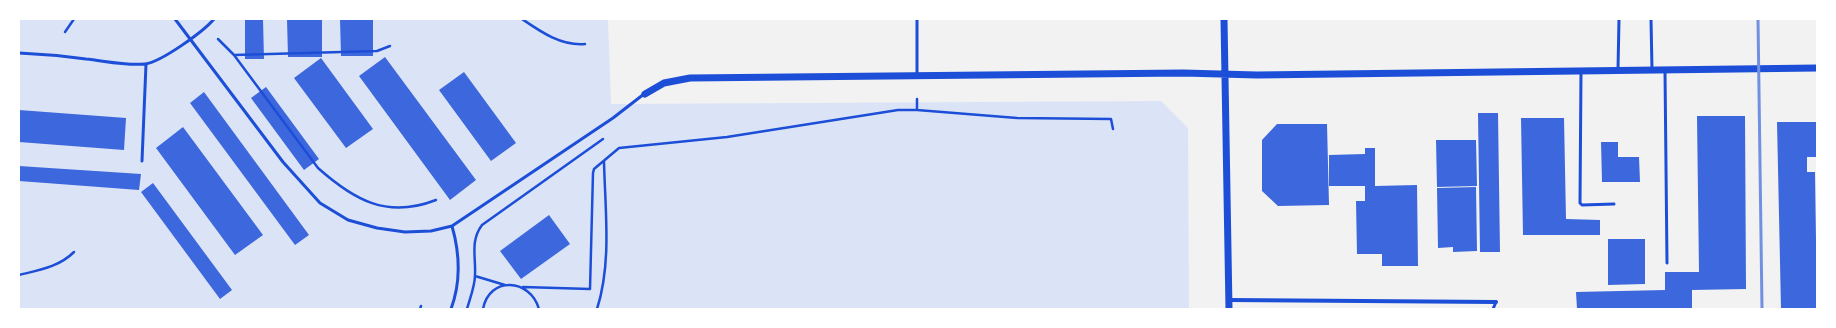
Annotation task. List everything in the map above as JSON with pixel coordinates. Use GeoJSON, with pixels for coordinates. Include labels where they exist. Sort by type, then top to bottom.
{"type":"FeatureCollection","features":[{"type":"Feature","properties":{"kind":"street"},"geometry":{"type":"LineString","coordinates":[[1224,19],[1228,309]]}},
{"type":"Feature","properties":{"kind":"street"},"geometry":{"type":"LineString","coordinates":[[645,94],[664,84],[690,78],[917,77],[1183,73],[1225,75],[1817,68]]}},
{"type":"Feature","properties":{"kind":"street"},"geometry":{"type":"LineString","coordinates":[[1228,300],[1496,302]]}},
{"type":"Feature","properties":{"kind":"lane"},"geometry":{"type":"LineString","coordinates":[[175,19],[283,162],[320,203],[348,220],[377,228],[405,232],[431,231],[452,226],[613,118],[645,94]]}},
{"type":"Feature","properties":{"kind":"lane"},"geometry":{"type":"LineString","coordinates":[[19,53],[64,56],[130,64],[146,64],[168,54],[190,39],[214,19]]}},
{"type":"Feature","properties":{"kind":"lane"},"geometry":{"type":"LineString","coordinates":[[917,19],[917,77]]}},
{"type":"Feature","properties":{"kind":"lane"},"geometry":{"type":"LineString","coordinates":[[1618,70],[1619,19]]}},
{"type":"Feature","properties":{"kind":"lane"},"geometry":{"type":"LineString","coordinates":[[1651,19],[1652,70]]}},
{"type":"Feature","properties":{"kind":"lane"},"geometry":{"type":"LineString","coordinates":[[142,162],[146,64]]}},
{"type":"Feature","properties":{"kind":"lane"},"geometry":{"type":"LineString","coordinates":[[1665,69],[1667,263]]}},
{"type":"Feature","properties":{"kind":"lane"},"geometry":{"type":"LineString","coordinates":[[1581,71],[1580,203],[1582,205],[1614,204]]}},
{"type":"Feature","properties":{"kind":"lane"},"geometry":{"type":"LineString","coordinates":[[451,309],[459,272],[459,257],[452,226]]}},
{"type":"Feature","properties":{"kind":"lane"},"geometry":{"type":"LineString","coordinates":[[1493,309],[1496,302]]}},
{"type":"Feature","properties":{"kind":"path"},"geometry":{"type":"LineString","coordinates":[[65,32],[74,19]]}},
{"type":"Feature","properties":{"kind":"path"},"geometry":{"type":"LineString","coordinates":[[522,19],[550,38],[576,45],[585,44]]}},
{"type":"Feature","properties":{"kind":"path"},"geometry":{"type":"LineString","coordinates":[[218,39],[234,55],[318,168],[346,191],[360,199],[393,207],[418,207],[436,200]]}},
{"type":"Feature","properties":{"kind":"path"},"geometry":{"type":"LineString","coordinates":[[234,55],[377,51],[390,46]]}},
{"type":"Feature","properties":{"kind":"path"},"geometry":{"type":"LineString","coordinates":[[917,99],[917,110]]}},
{"type":"Feature","properties":{"kind":"path"},"geometry":{"type":"LineString","coordinates":[[475,276],[505,285],[522,287],[590,289],[593,173],[594,169],[619,148],[727,137],[898,110],[917,110],[1017,118],[1111,119],[1113,129]]}},
{"type":"Feature","properties":{"kind":"path"},"geometry":{"type":"LineString","coordinates":[[467,309],[475,276],[474,242],[476,233],[482,226],[604,138]]}},
{"type":"Feature","properties":{"kind":"path"},"geometry":{"type":"LineString","coordinates":[[597,309],[602,292],[606,260],[604,161]]}},
{"type":"Feature","properties":{"kind":"path"},"geometry":{"type":"LineString","coordinates":[[19,275],[66,261],[74,252]]}},
{"type":"Feature","properties":{"kind":"path"},"geometry":{"type":"LineString","coordinates":[[483,309],[490,294],[496,288],[505,285]]}},
{"type":"Feature","properties":{"kind":"path"},"geometry":{"type":"LineString","coordinates":[[522,287],[533,296],[539,309]]}},
{"type":"Feature","properties":{"kind":"shaded area"},"geometry":{"type":"Polygon","coordinates":[[[19,19],[608,19],[611,104],[1161,101],[1188,128],[1189,309],[19,309],[19,19]]]}},
{"type":"Feature","properties":{"kind":"building"},"geometry":{"type":"Polygon","coordinates":[[[245,19],[263,19],[264,59],[245,59],[245,19]]]}},
{"type":"Feature","properties":{"kind":"building"},"geometry":{"type":"Polygon","coordinates":[[[287,19],[322,19],[322,57],[288,57],[287,19]]]}},
{"type":"Feature","properties":{"kind":"building"},"geometry":{"type":"Polygon","coordinates":[[[340,19],[373,19],[373,56],[341,56],[340,19]]]}},
{"type":"Feature","properties":{"kind":"building"},"geometry":{"type":"Polygon","coordinates":[[[385,57],[476,180],[450,200],[359,76],[385,57]]]}},
{"type":"Feature","properties":{"kind":"building"},"geometry":{"type":"Polygon","coordinates":[[[321,58],[373,129],[346,148],[294,78],[321,58]]]}},
{"type":"Feature","properties":{"kind":"building"},"geometry":{"type":"Polygon","coordinates":[[[464,72],[516,143],[491,161],[439,90],[464,72]]]}},
{"type":"Feature","properties":{"kind":"building"},"geometry":{"type":"Polygon","coordinates":[[[266,87],[319,159],[304,170],[251,98],[266,87]]]}},
{"type":"Feature","properties":{"kind":"building"},"geometry":{"type":"Polygon","coordinates":[[[204,92],[309,235],[295,245],[190,103],[204,92]]]}},
{"type":"Feature","properties":{"kind":"building"},"geometry":{"type":"Polygon","coordinates":[[[19,110],[126,118],[124,150],[19,142],[19,110]]]}},
{"type":"Feature","properties":{"kind":"building"},"geometry":{"type":"Polygon","coordinates":[[[1478,113],[1498,113],[1500,252],[1480,252],[1478,113]]]}},
{"type":"Feature","properties":{"kind":"building"},"geometry":{"type":"Polygon","coordinates":[[[1697,116],[1745,116],[1746,289],[1692,290],[1692,309],[1577,309],[1576,292],[1665,290],[1665,272],[1699,272],[1697,116]]]}},
{"type":"Feature","properties":{"kind":"building"},"geometry":{"type":"Polygon","coordinates":[[[1521,118],[1564,118],[1566,219],[1600,220],[1600,235],[1523,235],[1521,118]]]}},
{"type":"Feature","properties":{"kind":"building"},"geometry":{"type":"Polygon","coordinates":[[[1777,122],[1817,122],[1817,157],[1807,157],[1807,172],[1815,172],[1817,309],[1781,309],[1777,122]]]}},
{"type":"Feature","properties":{"kind":"building"},"geometry":{"type":"Polygon","coordinates":[[[1277,124],[1327,124],[1329,205],[1278,206],[1262,191],[1262,140],[1277,124]]]}},
{"type":"Feature","properties":{"kind":"building"},"geometry":{"type":"Polygon","coordinates":[[[183,127],[263,235],[235,255],[156,148],[183,127]]]}},
{"type":"Feature","properties":{"kind":"building"},"geometry":{"type":"Polygon","coordinates":[[[1436,140],[1476,140],[1477,186],[1437,187],[1436,140]]]}},
{"type":"Feature","properties":{"kind":"building"},"geometry":{"type":"Polygon","coordinates":[[[1601,142],[1618,142],[1618,157],[1639,157],[1640,182],[1602,182],[1601,142]]]}},
{"type":"Feature","properties":{"kind":"building"},"geometry":{"type":"Polygon","coordinates":[[[1365,148],[1375,148],[1375,186],[1417,185],[1418,266],[1382,266],[1382,254],[1357,254],[1356,201],[1365,201],[1365,186],[1329,186],[1329,155],[1365,154],[1365,148]]]}},
{"type":"Feature","properties":{"kind":"building"},"geometry":{"type":"Polygon","coordinates":[[[19,166],[141,174],[139,190],[19,181],[19,166]]]}},
{"type":"Feature","properties":{"kind":"building"},"geometry":{"type":"Polygon","coordinates":[[[153,183],[232,290],[220,299],[141,192],[153,183]]]}},
{"type":"Feature","properties":{"kind":"building"},"geometry":{"type":"Polygon","coordinates":[[[1476,187],[1477,251],[1453,252],[1453,247],[1438,248],[1437,188],[1476,187]]]}},
{"type":"Feature","properties":{"kind":"building"},"geometry":{"type":"Polygon","coordinates":[[[549,215],[570,244],[521,279],[500,251],[549,215]]]}},
{"type":"Feature","properties":{"kind":"building"},"geometry":{"type":"Polygon","coordinates":[[[1608,239],[1645,239],[1645,284],[1608,285],[1608,239]]]}},
{"type":"Feature","properties":{"kind":"railway"},"geometry":{"type":"LineString","coordinates":[[1758,19],[1762,309]]}}]}
